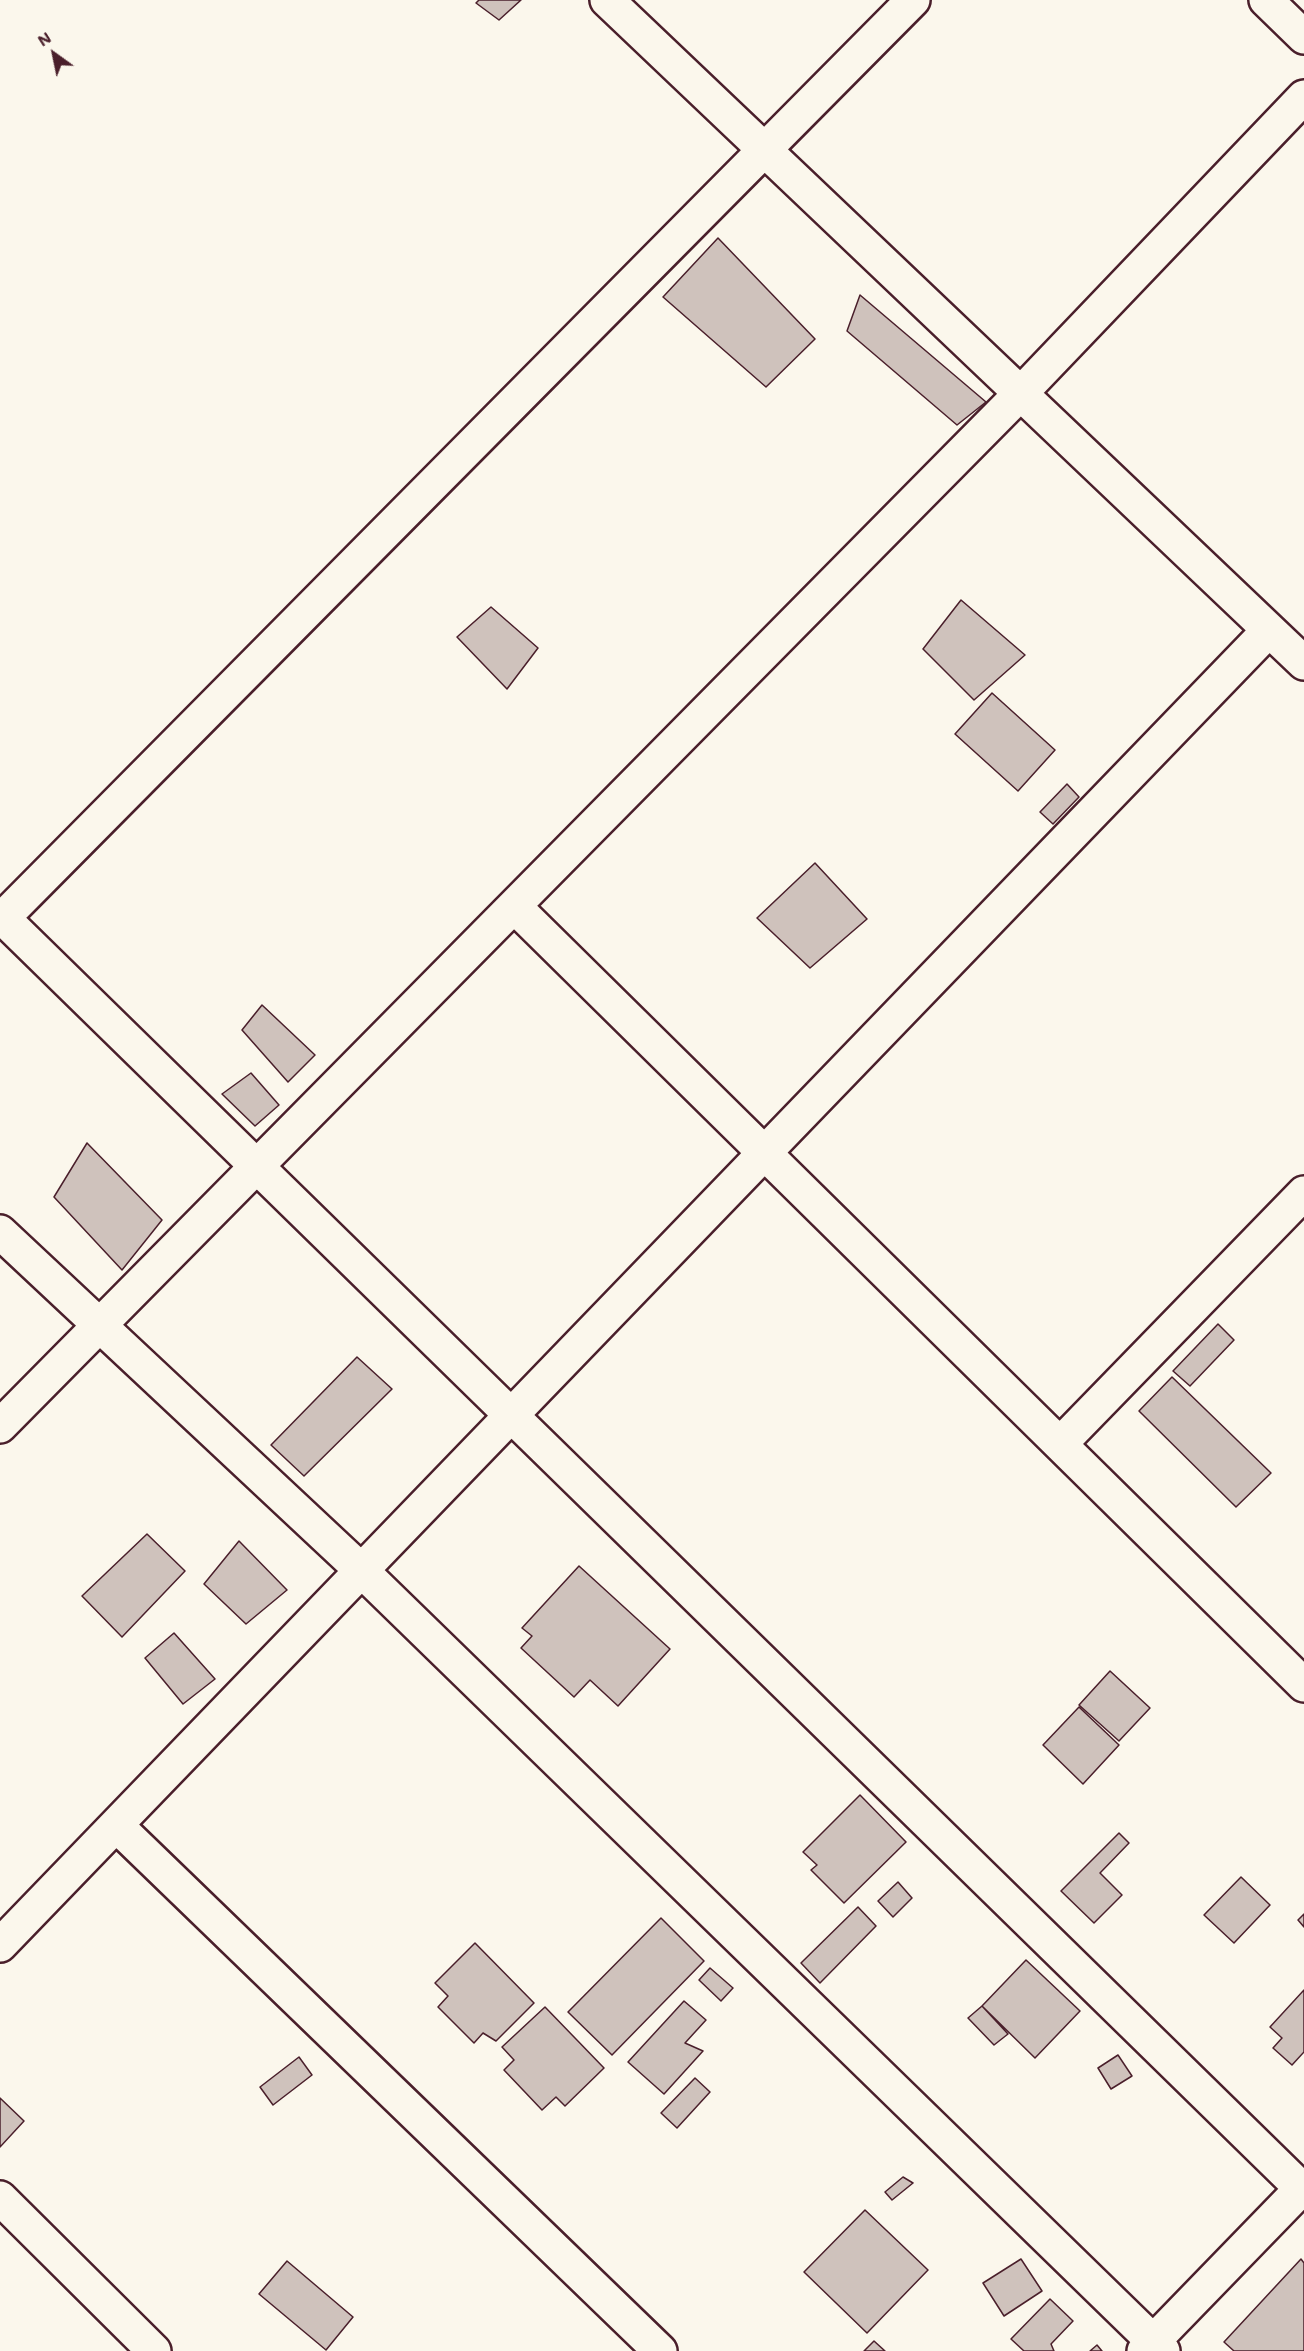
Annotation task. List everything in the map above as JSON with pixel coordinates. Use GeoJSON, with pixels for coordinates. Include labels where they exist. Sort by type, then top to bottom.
{"type":"FeatureCollection","features":[{"type":"Feature","properties":{"kind":"street"},"geometry":{"type":"LineString","coordinates":[[608,0],[1304,663]]}},
{"type":"Feature","properties":{"kind":"street"},"geometry":{"type":"LineString","coordinates":[[0,1232],[101,1324],[361,1570],[1153,2348],[1303,2188],[2,920],[913,0]]}},
{"type":"Feature","properties":{"kind":"street"},"geometry":{"type":"LineString","coordinates":[[1266,0],[1304,37]]}},
{"type":"Feature","properties":{"kind":"street"},"geometry":{"type":"LineString","coordinates":[[0,1426],[1020,394],[1304,97]]}},
{"type":"Feature","properties":{"kind":"street"},"geometry":{"type":"LineString","coordinates":[[0,1945],[1269,630]]}},
{"type":"Feature","properties":{"kind":"street"},"geometry":{"type":"LineString","coordinates":[[514,906],[1304,1685]]}},
{"type":"Feature","properties":{"kind":"street"},"geometry":{"type":"LineString","coordinates":[[1060,1444],[1304,1193]]}},
{"type":"Feature","properties":{"kind":"street"},"geometry":{"type":"LineString","coordinates":[[116,1825],[660,2351]]}},
{"type":"Feature","properties":{"kind":"street"},"geometry":{"type":"LineString","coordinates":[[0,2198],[154,2351]]}},
{"type":"Feature","properties":{"kind":"building"},"geometry":{"type":"Polygon","coordinates":[[[479,0],[521,0],[499,20],[476,3],[479,0]]]}},
{"type":"Feature","properties":{"kind":"building"},"geometry":{"type":"Polygon","coordinates":[[[718,238],[815,339],[766,387],[663,297],[718,238]]]}},
{"type":"Feature","properties":{"kind":"building"},"geometry":{"type":"Polygon","coordinates":[[[860,295],[986,402],[957,425],[847,331],[860,295]]]}},
{"type":"Feature","properties":{"kind":"building"},"geometry":{"type":"Polygon","coordinates":[[[961,600],[1025,655],[974,700],[923,649],[961,600]]]}},
{"type":"Feature","properties":{"kind":"building"},"geometry":{"type":"Polygon","coordinates":[[[491,607],[538,648],[507,689],[457,637],[491,607]]]}},
{"type":"Feature","properties":{"kind":"building"},"geometry":{"type":"Polygon","coordinates":[[[992,693],[1055,750],[1018,791],[955,734],[992,693]]]}},
{"type":"Feature","properties":{"kind":"building"},"geometry":{"type":"Polygon","coordinates":[[[1067,784],[1079,797],[1053,824],[1040,812],[1067,784]]]}},
{"type":"Feature","properties":{"kind":"building"},"geometry":{"type":"Polygon","coordinates":[[[815,863],[867,919],[810,968],[757,918],[815,863]]]}},
{"type":"Feature","properties":{"kind":"building"},"geometry":{"type":"Polygon","coordinates":[[[262,1005],[315,1055],[288,1082],[242,1030],[262,1005]]]}},
{"type":"Feature","properties":{"kind":"building"},"geometry":{"type":"Polygon","coordinates":[[[251,1073],[279,1105],[255,1126],[222,1094],[251,1073]]]}},
{"type":"Feature","properties":{"kind":"building"},"geometry":{"type":"Polygon","coordinates":[[[87,1143],[162,1220],[122,1270],[54,1197],[87,1143]]]}},
{"type":"Feature","properties":{"kind":"building"},"geometry":{"type":"Polygon","coordinates":[[[1218,1324],[1234,1340],[1190,1386],[1173,1371],[1218,1324]]]}},
{"type":"Feature","properties":{"kind":"building"},"geometry":{"type":"Polygon","coordinates":[[[357,1357],[392,1389],[304,1476],[271,1445],[357,1357]]]}},
{"type":"Feature","properties":{"kind":"building"},"geometry":{"type":"Polygon","coordinates":[[[1172,1377],[1271,1473],[1236,1507],[1139,1411],[1172,1377]]]}},
{"type":"Feature","properties":{"kind":"building"},"geometry":{"type":"Polygon","coordinates":[[[147,1534],[185,1571],[122,1637],[82,1596],[147,1534]]]}},
{"type":"Feature","properties":{"kind":"building"},"geometry":{"type":"Polygon","coordinates":[[[239,1541],[287,1590],[246,1624],[204,1584],[239,1541]]]}},
{"type":"Feature","properties":{"kind":"building"},"geometry":{"type":"Polygon","coordinates":[[[579,1566],[670,1649],[618,1706],[590,1680],[574,1697],[521,1648],[532,1636],[522,1628],[579,1566]]]}},
{"type":"Feature","properties":{"kind":"building"},"geometry":{"type":"Polygon","coordinates":[[[174,1633],[215,1679],[183,1704],[145,1658],[174,1633]]]}},
{"type":"Feature","properties":{"kind":"building"},"geometry":{"type":"Polygon","coordinates":[[[1110,1671],[1150,1708],[1119,1741],[1079,1705],[1110,1671]]]}},
{"type":"Feature","properties":{"kind":"building"},"geometry":{"type":"Polygon","coordinates":[[[1079,1707],[1119,1745],[1083,1784],[1043,1745],[1079,1707]]]}},
{"type":"Feature","properties":{"kind":"building"},"geometry":{"type":"Polygon","coordinates":[[[860,1795],[906,1842],[844,1903],[811,1870],[817,1865],[803,1852],[860,1795]]]}},
{"type":"Feature","properties":{"kind":"building"},"geometry":{"type":"Polygon","coordinates":[[[1119,1833],[1129,1843],[1100,1873],[1122,1895],[1094,1923],[1061,1891],[1119,1833]]]}},
{"type":"Feature","properties":{"kind":"building"},"geometry":{"type":"Polygon","coordinates":[[[1241,1877],[1270,1905],[1234,1943],[1204,1915],[1241,1877]]]}},
{"type":"Feature","properties":{"kind":"building"},"geometry":{"type":"Polygon","coordinates":[[[898,1882],[912,1898],[893,1917],[878,1901],[898,1882]]]}},
{"type":"Feature","properties":{"kind":"building"},"geometry":{"type":"Polygon","coordinates":[[[858,1907],[876,1926],[820,1983],[801,1963],[858,1907]]]}},
{"type":"Feature","properties":{"kind":"building"},"geometry":{"type":"Polygon","coordinates":[[[1304,1914],[1304,1927],[1298,1920],[1304,1914]]]}},
{"type":"Feature","properties":{"kind":"building"},"geometry":{"type":"Polygon","coordinates":[[[661,1918],[704,1961],[612,2055],[568,2012],[661,1918]]]}},
{"type":"Feature","properties":{"kind":"building"},"geometry":{"type":"Polygon","coordinates":[[[475,1943],[534,2003],[496,2041],[483,2033],[474,2043],[438,2007],[448,1996],[435,1983],[475,1943]]]}},
{"type":"Feature","properties":{"kind":"building"},"geometry":{"type":"Polygon","coordinates":[[[1026,1960],[1080,2011],[1035,2058],[982,2006],[1026,1960]]]}},
{"type":"Feature","properties":{"kind":"building"},"geometry":{"type":"Polygon","coordinates":[[[710,1968],[733,1988],[721,2001],[699,1980],[710,1968]]]}},
{"type":"Feature","properties":{"kind":"building"},"geometry":{"type":"Polygon","coordinates":[[[1304,1990],[1304,2052],[1292,2065],[1273,2048],[1282,2038],[1270,2027],[1304,1990]]]}},
{"type":"Feature","properties":{"kind":"building"},"geometry":{"type":"Polygon","coordinates":[[[684,2001],[706,2020],[685,2043],[703,2051],[664,2094],[628,2062],[684,2001]]]}},
{"type":"Feature","properties":{"kind":"building"},"geometry":{"type":"Polygon","coordinates":[[[982,2006],[1008,2034],[994,2045],[968,2018],[982,2006]]]}},
{"type":"Feature","properties":{"kind":"building"},"geometry":{"type":"Polygon","coordinates":[[[545,2007],[604,2068],[565,2106],[556,2097],[542,2110],[504,2070],[514,2060],[502,2047],[545,2007]]]}},
{"type":"Feature","properties":{"kind":"building"},"geometry":{"type":"Polygon","coordinates":[[[1118,2055],[1132,2076],[1111,2089],[1098,2068],[1118,2055]]]}},
{"type":"Feature","properties":{"kind":"building"},"geometry":{"type":"Polygon","coordinates":[[[299,2057],[312,2075],[273,2105],[260,2087],[299,2057]]]}},
{"type":"Feature","properties":{"kind":"building"},"geometry":{"type":"Polygon","coordinates":[[[695,2078],[710,2092],[677,2128],[661,2113],[695,2078]]]}},
{"type":"Feature","properties":{"kind":"building"},"geometry":{"type":"Polygon","coordinates":[[[0,2098],[24,2121],[0,2147],[0,2098]]]}},
{"type":"Feature","properties":{"kind":"building"},"geometry":{"type":"Polygon","coordinates":[[[903,2177],[913,2183],[892,2200],[885,2192],[903,2177]]]}},
{"type":"Feature","properties":{"kind":"building"},"geometry":{"type":"Polygon","coordinates":[[[865,2210],[928,2270],[867,2333],[804,2272],[865,2210]]]}},
{"type":"Feature","properties":{"kind":"building"},"geometry":{"type":"Polygon","coordinates":[[[1021,2259],[1042,2291],[1004,2316],[983,2283],[1021,2259]]]}},
{"type":"Feature","properties":{"kind":"building"},"geometry":{"type":"Polygon","coordinates":[[[1301,2259],[1304,2263],[1304,2351],[1234,2351],[1224,2342],[1301,2259]]]}},
{"type":"Feature","properties":{"kind":"building"},"geometry":{"type":"Polygon","coordinates":[[[287,2261],[353,2317],[326,2350],[259,2294],[287,2261]]]}},
{"type":"Feature","properties":{"kind":"building"},"geometry":{"type":"Polygon","coordinates":[[[1050,2299],[1073,2321],[1051,2344],[1054,2351],[1024,2351],[1011,2339],[1050,2299]]]}},
{"type":"Feature","properties":{"kind":"building"},"geometry":{"type":"Polygon","coordinates":[[[874,2341],[885,2351],[864,2351],[874,2341]]]}},
{"type":"Feature","properties":{"kind":"building"},"geometry":{"type":"Polygon","coordinates":[[[1097,2345],[1102,2351],[1090,2351],[1097,2345]]]}}]}
